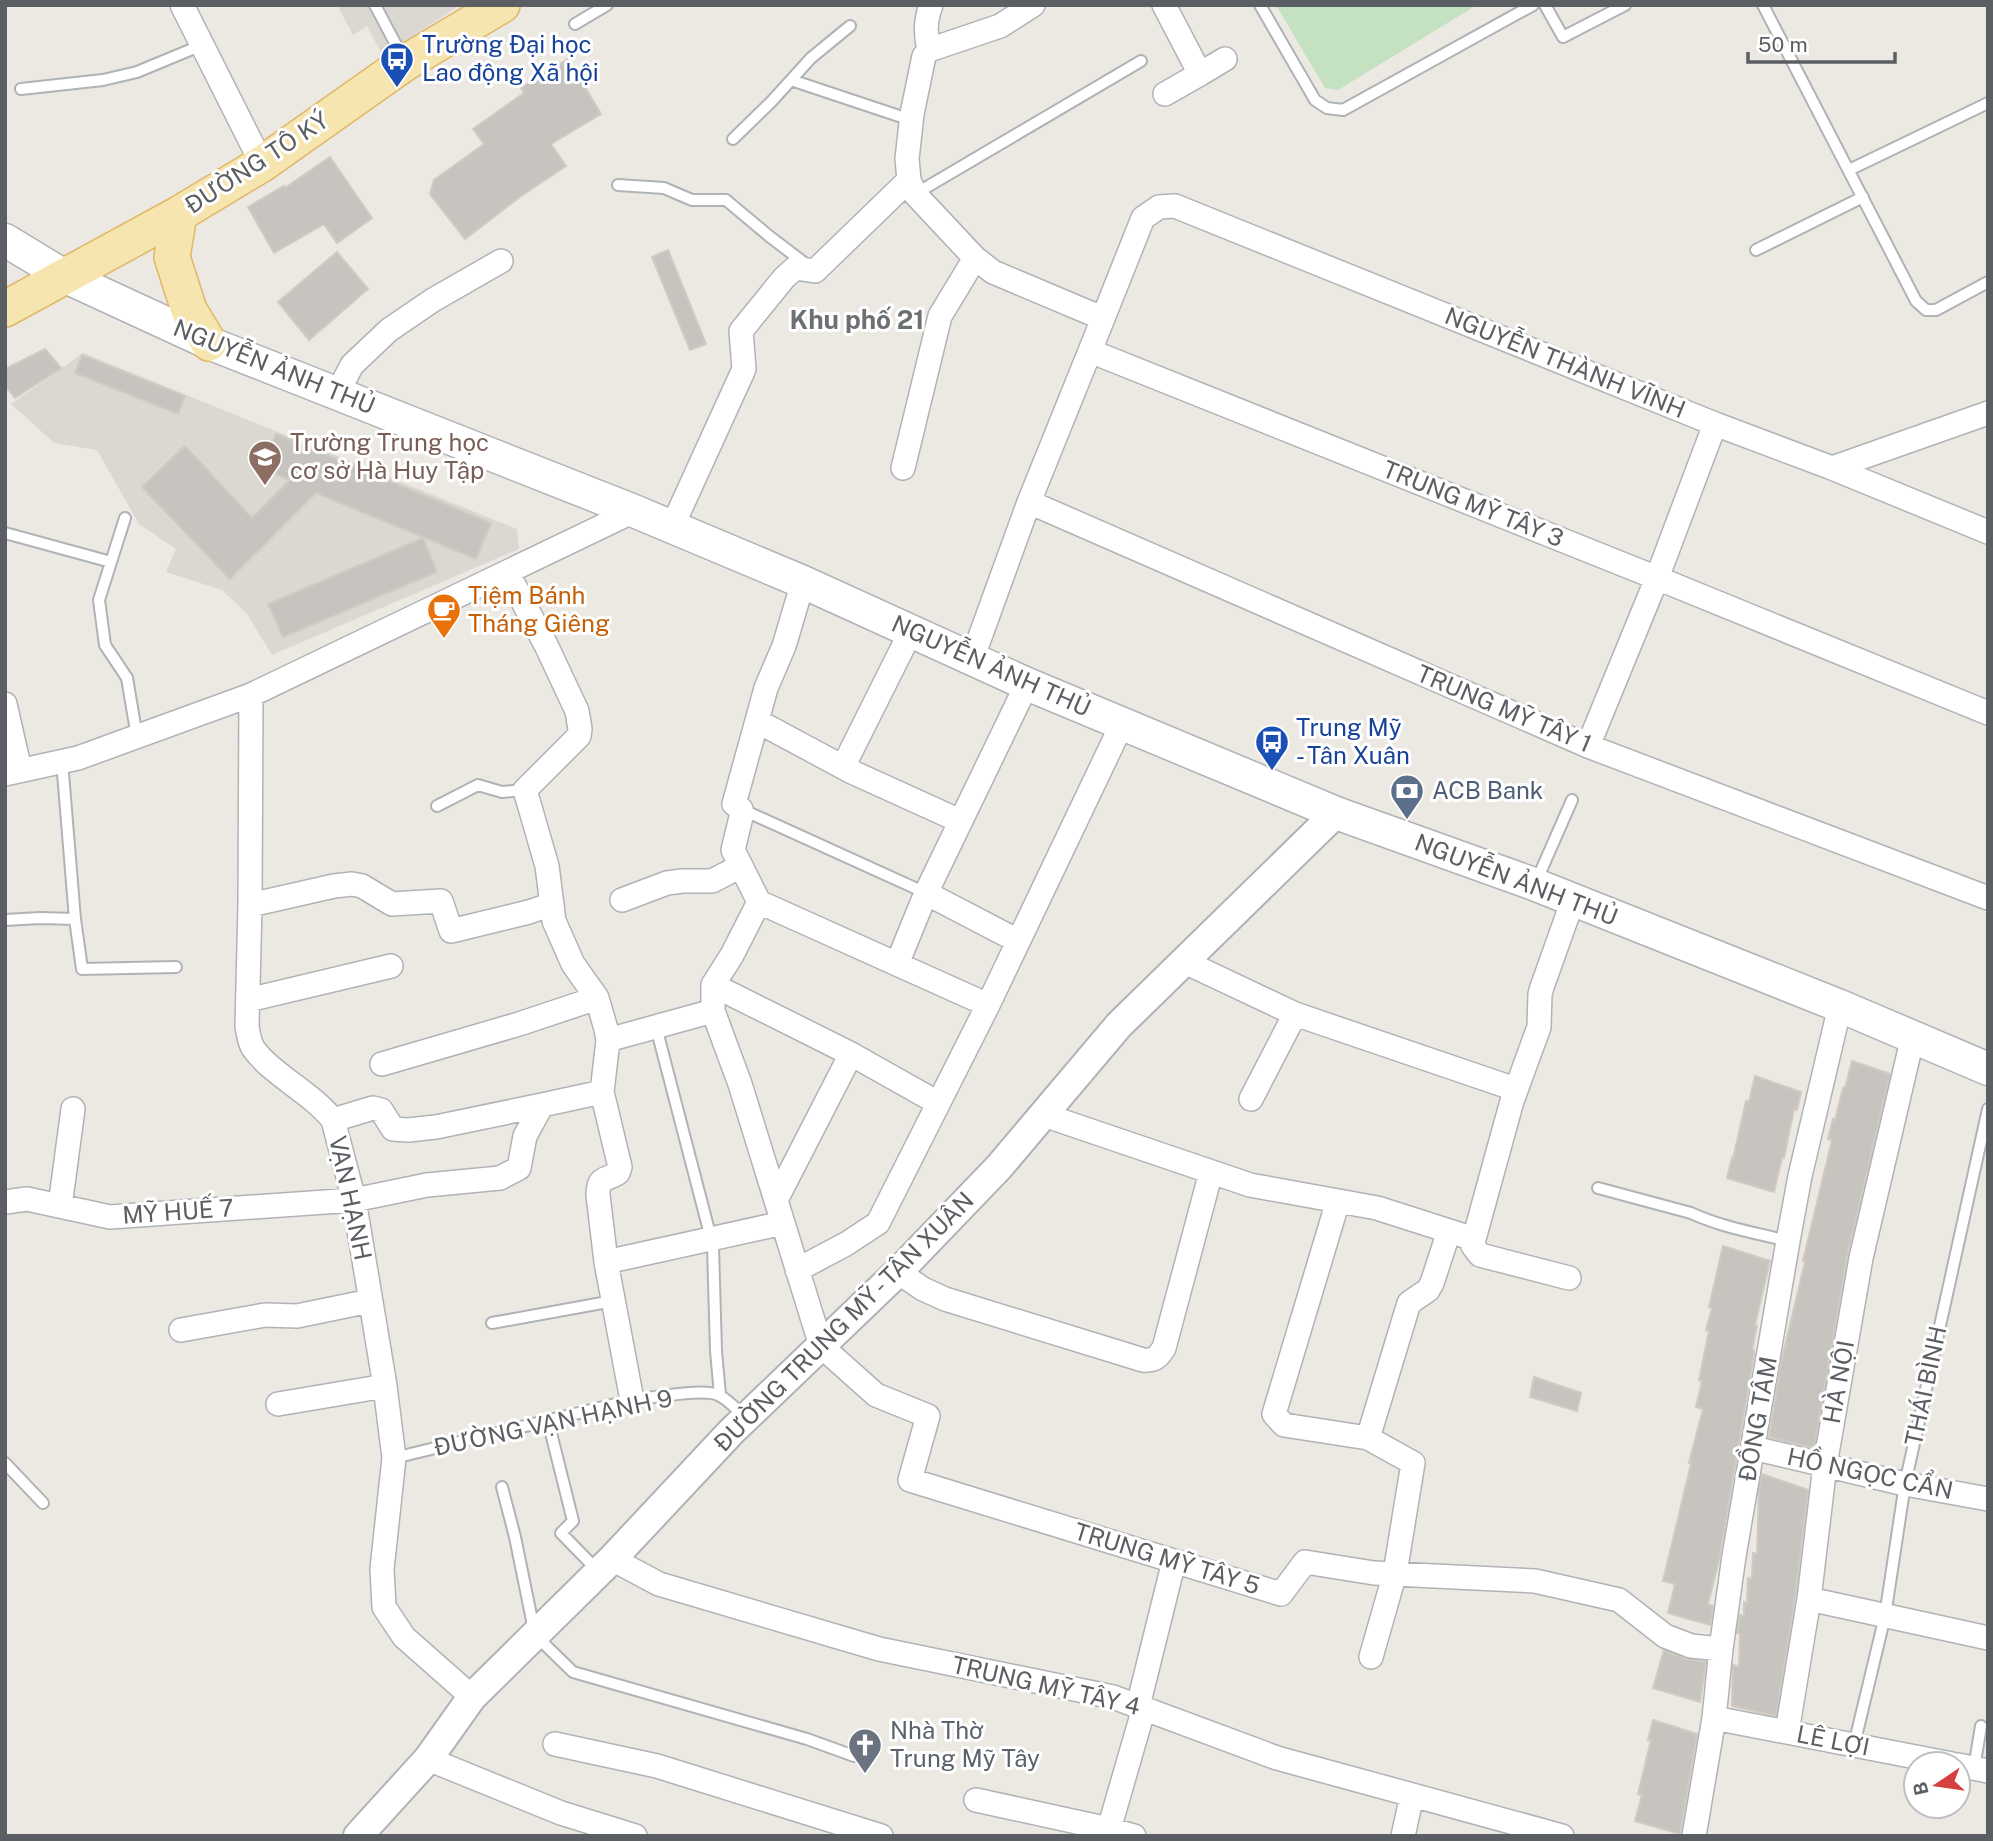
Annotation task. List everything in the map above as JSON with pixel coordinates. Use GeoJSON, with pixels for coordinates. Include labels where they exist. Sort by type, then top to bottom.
{"type":"FeatureCollection","features":[{"type":"Feature","properties":{"kind":"main road","name":"ĐƯỜNG TÔ KÝ"},"geometry":{"type":"LineString","coordinates":[[5,309],[179,214],[262,164],[405,63],[502,5]]}},
{"type":"Feature","properties":{"kind":"main road"},"geometry":{"type":"LineString","coordinates":[[179,214],[172,257],[189,310],[209,343]]}},
{"type":"Feature","properties":{"kind":"main road","name":"NGUYỄN ẢNH THỦ"},"geometry":{"type":"LineString","coordinates":[[5,240],[66,277],[209,343],[634,511],[803,583],[1027,684],[1336,813],[1534,884],[1840,1006],[1988,1069]]}},
{"type":"Feature","properties":{"kind":"street"},"geometry":{"type":"LineString","coordinates":[[182,5],[262,164]]}},
{"type":"Feature","properties":{"kind":"street"},"geometry":{"type":"LineString","coordinates":[[929,50],[926,19],[931,5]]}},
{"type":"Feature","properties":{"kind":"street"},"geometry":{"type":"LineString","coordinates":[[972,659],[1028,502],[1102,318],[993,272],[975,258],[912,187],[907,159],[911,120],[924,56],[929,50],[1000,26],[1033,5]]}},
{"type":"Feature","properties":{"kind":"street"},"geometry":{"type":"LineString","coordinates":[[1164,5],[1200,74]]}},
{"type":"Feature","properties":{"kind":"street"},"geometry":{"type":"LineString","coordinates":[[1165,94],[1225,59]]}},
{"type":"Feature","properties":{"kind":"street"},"geometry":{"type":"LineString","coordinates":[[672,527],[744,369],[741,331],[795,268],[815,271],[912,187]]}},
{"type":"Feature","properties":{"kind":"street","name":"NGUYỄN THÀNH VĨNH"},"geometry":{"type":"LineString","coordinates":[[1102,318],[1143,218],[1159,207],[1175,206],[1988,532]]}},
{"type":"Feature","properties":{"kind":"street"},"geometry":{"type":"LineString","coordinates":[[903,468],[940,316],[975,258]]}},
{"type":"Feature","properties":{"kind":"street"},"geometry":{"type":"LineString","coordinates":[[337,394],[352,365],[389,330],[433,300],[501,261]]}},
{"type":"Feature","properties":{"kind":"street","name":"TRUNG MỸ TÂY 3"},"geometry":{"type":"LineString","coordinates":[[1090,351],[1988,713]]}},
{"type":"Feature","properties":{"kind":"street"},"geometry":{"type":"LineString","coordinates":[[1832,468],[1988,413]]}},
{"type":"Feature","properties":{"kind":"street"},"geometry":{"type":"LineString","coordinates":[[1588,746],[1657,578],[1715,424]]}},
{"type":"Feature","properties":{"kind":"street","name":"TRUNG MỸ TÂY 1"},"geometry":{"type":"LineString","coordinates":[[1028,502],[1588,746],[1988,898]]}},
{"type":"Feature","properties":{"kind":"street"},"geometry":{"type":"LineString","coordinates":[[5,704],[13,772],[78,758],[251,695],[634,511]]}},
{"type":"Feature","properties":{"kind":"street"},"geometry":{"type":"LineString","coordinates":[[507,572],[546,645],[580,721],[579,736],[525,790],[547,866],[554,921],[573,964],[597,998],[606,1029],[608,1041],[602,1092],[620,1167],[618,1173],[601,1180],[598,1185],[606,1262],[632,1400]]}},
{"type":"Feature","properties":{"kind":"street"},"geometry":{"type":"LineString","coordinates":[[803,583],[784,646],[766,688],[734,804],[741,810],[733,850],[740,866],[759,902],[988,1005]]}},
{"type":"Feature","properties":{"kind":"street"},"geometry":{"type":"LineString","coordinates":[[843,767],[911,631]]}},
{"type":"Feature","properties":{"kind":"street"},"geometry":{"type":"LineString","coordinates":[[897,964],[926,893],[1027,684]]}},
{"type":"Feature","properties":{"kind":"street","name":"VẠN HẠNH"},"geometry":{"type":"LineString","coordinates":[[251,695],[249,1039],[253,1048],[269,1064],[325,1110],[333,1120],[354,1200],[385,1386],[394,1458],[382,1569],[384,1606],[404,1637],[472,1698]]}},
{"type":"Feature","properties":{"kind":"street"},"geometry":{"type":"LineString","coordinates":[[757,722],[843,767],[960,821]]}},
{"type":"Feature","properties":{"kind":"street"},"geometry":{"type":"LineString","coordinates":[[797,1270],[846,1244],[878,1223],[988,1005],[1122,724]]}},
{"type":"Feature","properties":{"kind":"street","name":"ĐƯỜNG TRUNG MỸ - TÂN XUÂN"},"geometry":{"type":"LineString","coordinates":[[358,1836],[428,1759],[472,1698],[746,1418],[898,1272],[999,1167],[1119,1025],[1336,813]]}},
{"type":"Feature","properties":{"kind":"street"},"geometry":{"type":"LineString","coordinates":[[622,900],[667,883],[712,881],[740,866]]}},
{"type":"Feature","properties":{"kind":"street"},"geometry":{"type":"LineString","coordinates":[[250,905],[352,884],[362,886],[392,904],[441,901],[451,931],[552,904]]}},
{"type":"Feature","properties":{"kind":"street"},"geometry":{"type":"LineString","coordinates":[[926,893],[1018,942]]}},
{"type":"Feature","properties":{"kind":"street"},"geometry":{"type":"LineString","coordinates":[[1569,1278],[1480,1255],[1473,1246],[1516,1088],[1536,1034],[1540,1017],[1540,994],[1573,900]]}},
{"type":"Feature","properties":{"kind":"street"},"geometry":{"type":"LineString","coordinates":[[759,902],[713,985],[713,1011],[740,1084],[821,1346]]}},
{"type":"Feature","properties":{"kind":"street"},"geometry":{"type":"LineString","coordinates":[[1183,961],[1295,1014],[1516,1088]]}},
{"type":"Feature","properties":{"kind":"street"},"geometry":{"type":"LineString","coordinates":[[248,1000],[391,966]]}},
{"type":"Feature","properties":{"kind":"street"},"geometry":{"type":"LineString","coordinates":[[713,985],[851,1054],[938,1103]]}},
{"type":"Feature","properties":{"kind":"street"},"geometry":{"type":"LineString","coordinates":[[382,1064],[597,998]]}},
{"type":"Feature","properties":{"kind":"street","name":"ĐỒNG TÂM"},"geometry":{"type":"LineString","coordinates":[[1693,1836],[1714,1718],[1734,1556],[1788,1241],[1800,1176],[1840,1006]]}},
{"type":"Feature","properties":{"kind":"street"},"geometry":{"type":"LineString","coordinates":[[608,1041],[713,1011]]}},
{"type":"Feature","properties":{"kind":"street"},"geometry":{"type":"LineString","coordinates":[[1251,1099],[1295,1014]]}},
{"type":"Feature","properties":{"kind":"street","name":"HÀ NỘI"},"geometry":{"type":"LineString","coordinates":[[1787,1732],[1809,1599],[1825,1465],[1861,1258],[1913,1036]]}},
{"type":"Feature","properties":{"kind":"street"},"geometry":{"type":"LineString","coordinates":[[776,1200],[851,1054]]}},
{"type":"Feature","properties":{"kind":"street"},"geometry":{"type":"LineString","coordinates":[[333,1120],[378,1108],[393,1129],[408,1130],[602,1092]]}},
{"type":"Feature","properties":{"kind":"street","name":"MỸ HUẾ 7"},"geometry":{"type":"LineString","coordinates":[[5,1202],[27,1199],[110,1217],[354,1200],[427,1185],[500,1178],[519,1168],[525,1136],[542,1105]]}},
{"type":"Feature","properties":{"kind":"street"},"geometry":{"type":"LineString","coordinates":[[60,1206],[72,1109]]}},
{"type":"Feature","properties":{"kind":"street"},"geometry":{"type":"LineString","coordinates":[[1044,1115],[1250,1185],[1377,1208],[1474,1240]]}},
{"type":"Feature","properties":{"kind":"street"},"geometry":{"type":"LineString","coordinates":[[898,1272],[923,1289],[945,1299],[1143,1360],[1151,1360],[1157,1358],[1164,1348],[1211,1172]]}},
{"type":"Feature","properties":{"kind":"street"},"geometry":{"type":"LineString","coordinates":[[1338,1201],[1274,1414],[1284,1425],[1368,1438],[1413,1463],[1395,1573],[1371,1657]]}},
{"type":"Feature","properties":{"kind":"street"},"geometry":{"type":"LineString","coordinates":[[606,1262],[783,1223]]}},
{"type":"Feature","properties":{"kind":"street"},"geometry":{"type":"LineString","coordinates":[[1368,1438],[1409,1303],[1432,1283],[1449,1231]]}},
{"type":"Feature","properties":{"kind":"street"},"geometry":{"type":"LineString","coordinates":[[181,1330],[257,1316],[297,1316],[370,1301]]}},
{"type":"Feature","properties":{"kind":"street","name":"TRUNG MỸ TÂY 5"},"geometry":{"type":"LineString","coordinates":[[821,1346],[876,1395],[929,1416],[910,1480],[1281,1594],[1305,1562],[1374,1573],[1535,1581],[1619,1600],[1665,1636],[1691,1646],[1721,1649]]}},
{"type":"Feature","properties":{"kind":"street"},"geometry":{"type":"LineString","coordinates":[[278,1404],[385,1386]]}},
{"type":"Feature","properties":{"kind":"street","name":"HỒ NGỌC CẨN"},"geometry":{"type":"LineString","coordinates":[[1753,1448],[1905,1484],[1988,1499]]}},
{"type":"Feature","properties":{"kind":"street"},"geometry":{"type":"LineString","coordinates":[[1108,1832],[1141,1707],[1174,1561]]}},
{"type":"Feature","properties":{"kind":"street","name":"TRUNG MỸ TÂY 4"},"geometry":{"type":"LineString","coordinates":[[605,1565],[659,1584],[879,1649],[1113,1697],[1277,1758],[1562,1836]]}},
{"type":"Feature","properties":{"kind":"street"},"geometry":{"type":"LineString","coordinates":[[1809,1599],[1988,1638]]}},
{"type":"Feature","properties":{"kind":"street","name":"LÊ LỢI"},"geometry":{"type":"LineString","coordinates":[[1714,1718],[1902,1754]]}},
{"type":"Feature","properties":{"kind":"street"},"geometry":{"type":"LineString","coordinates":[[555,1744],[657,1766],[881,1836]]}},
{"type":"Feature","properties":{"kind":"street"},"geometry":{"type":"LineString","coordinates":[[428,1759],[561,1813],[635,1836]]}},
{"type":"Feature","properties":{"kind":"street"},"geometry":{"type":"LineString","coordinates":[[1403,1836],[1412,1795]]}},
{"type":"Feature","properties":{"kind":"street"},"geometry":{"type":"LineString","coordinates":[[976,1800],[1134,1836]]}},
{"type":"Feature","properties":{"kind":"lane"},"geometry":{"type":"LineString","coordinates":[[375,5],[405,63]]}},
{"type":"Feature","properties":{"kind":"lane"},"geometry":{"type":"LineString","coordinates":[[575,24],[607,5]]}},
{"type":"Feature","properties":{"kind":"lane"},"geometry":{"type":"LineString","coordinates":[[1261,5],[1315,100],[1327,108],[1343,110],[1533,5]]}},
{"type":"Feature","properties":{"kind":"lane"},"geometry":{"type":"LineString","coordinates":[[1545,5],[1563,37],[1625,5]]}},
{"type":"Feature","properties":{"kind":"lane"},"geometry":{"type":"LineString","coordinates":[[1763,5],[1916,301],[1926,310],[1936,310],[1988,282]]}},
{"type":"Feature","properties":{"kind":"lane"},"geometry":{"type":"LineString","coordinates":[[733,139],[811,58],[850,26]]}},
{"type":"Feature","properties":{"kind":"lane"},"geometry":{"type":"LineString","coordinates":[[21,89],[103,80],[137,72],[202,45]]}},
{"type":"Feature","properties":{"kind":"lane"},"geometry":{"type":"LineString","coordinates":[[912,187],[1140,61]]}},
{"type":"Feature","properties":{"kind":"lane"},"geometry":{"type":"LineString","coordinates":[[791,80],[911,120]]}},
{"type":"Feature","properties":{"kind":"lane"},"geometry":{"type":"LineString","coordinates":[[1849,170],[1988,103]]}},
{"type":"Feature","properties":{"kind":"lane"},"geometry":{"type":"LineString","coordinates":[[618,185],[664,188],[692,200],[726,200],[815,271]]}},
{"type":"Feature","properties":{"kind":"lane"},"geometry":{"type":"LineString","coordinates":[[1756,250],[1863,197]]}},
{"type":"Feature","properties":{"kind":"lane"},"geometry":{"type":"LineString","coordinates":[[125,518],[99,600],[105,645],[127,678],[137,737]]}},
{"type":"Feature","properties":{"kind":"lane"},"geometry":{"type":"LineString","coordinates":[[5,533],[111,562]]}},
{"type":"Feature","properties":{"kind":"lane"},"geometry":{"type":"LineString","coordinates":[[62,761],[75,919],[82,969],[176,967]]}},
{"type":"Feature","properties":{"kind":"lane"},"geometry":{"type":"LineString","coordinates":[[437,806],[478,785],[502,792],[525,790]]}},
{"type":"Feature","properties":{"kind":"lane"},"geometry":{"type":"LineString","coordinates":[[1534,884],[1572,800]]}},
{"type":"Feature","properties":{"kind":"lane"},"geometry":{"type":"LineString","coordinates":[[741,810],[926,893]]}},
{"type":"Feature","properties":{"kind":"lane"},"geometry":{"type":"LineString","coordinates":[[5,920],[75,919]]}},
{"type":"Feature","properties":{"kind":"lane"},"geometry":{"type":"LineString","coordinates":[[656,1027],[711,1240],[720,1395],[746,1418]]}},
{"type":"Feature","properties":{"kind":"lane","name":"THÁI BÌNH"},"geometry":{"type":"LineString","coordinates":[[1854,1745],[1885,1616],[1905,1484],[1988,1109]]}},
{"type":"Feature","properties":{"kind":"lane"},"geometry":{"type":"LineString","coordinates":[[1598,1188],[1788,1241]]}},
{"type":"Feature","properties":{"kind":"lane"},"geometry":{"type":"LineString","coordinates":[[492,1323],[613,1301]]}},
{"type":"Feature","properties":{"kind":"lane","name":"ĐƯỜNG VẠN HẠNH 9"},"geometry":{"type":"LineString","coordinates":[[394,1458],[632,1400],[710,1392],[720,1395]]}},
{"type":"Feature","properties":{"kind":"lane"},"geometry":{"type":"LineString","coordinates":[[548,1421],[573,1521],[561,1533],[605,1565]]}},
{"type":"Feature","properties":{"kind":"lane"},"geometry":{"type":"LineString","coordinates":[[5,1463],[43,1503]]}},
{"type":"Feature","properties":{"kind":"lane"},"geometry":{"type":"LineString","coordinates":[[502,1487],[535,1635],[573,1672],[807,1739],[854,1756]]}},
{"type":"Feature","properties":{"kind":"lane"},"geometry":{"type":"LineString","coordinates":[[1972,1754],[1981,1726]]}},
{"type":"Feature","properties":{"kind":"shaded area"},"geometry":{"type":"Polygon","coordinates":[[[337,5],[460,5],[383,56],[367,26],[353,35],[337,5]]]}},
{"type":"Feature","properties":{"kind":"shaded area","name":"Trường Trung học cơ sở Hà Huy Tập"},"geometry":{"type":"Polygon","coordinates":[[[83,353],[517,529],[519,549],[272,655],[247,614],[222,590],[166,572],[176,549],[139,524],[97,450],[54,443],[11,404],[83,353]]]}},
{"type":"Feature","properties":{"kind":"green space"},"geometry":{"type":"Polygon","coordinates":[[[1276,5],[1477,5],[1338,90],[1325,88],[1276,5]]]}},
{"type":"Feature","properties":{"kind":"building"},"geometry":{"type":"Polygon","coordinates":[[[568,59],[601,114],[551,144],[566,166],[465,239],[430,194],[434,180],[484,144],[473,129],[524,93],[521,88],[568,59]]]}},
{"type":"Feature","properties":{"kind":"building"},"geometry":{"type":"Polygon","coordinates":[[[330,157],[372,218],[337,243],[324,224],[274,253],[248,207],[284,186],[285,188],[330,157]]]}},
{"type":"Feature","properties":{"kind":"building"},"geometry":{"type":"Polygon","coordinates":[[[668,250],[706,344],[690,350],[652,257],[668,250]]]}},
{"type":"Feature","properties":{"kind":"building"},"geometry":{"type":"Polygon","coordinates":[[[337,252],[368,289],[309,340],[278,302],[337,252]]]}},
{"type":"Feature","properties":{"kind":"building"},"geometry":{"type":"Polygon","coordinates":[[[45,349],[61,368],[15,398],[5,385],[5,369],[45,349]]]}},
{"type":"Feature","properties":{"kind":"building"},"geometry":{"type":"Polygon","coordinates":[[[82,355],[185,396],[178,414],[75,373],[82,355]]]}},
{"type":"Feature","properties":{"kind":"building","name":"Trường Trung học cơ sở Hà Huy Tập"},"geometry":{"type":"Polygon","coordinates":[[[276,434],[491,523],[476,559],[316,493],[230,579],[142,487],[185,446],[252,518],[290,480],[262,469],[276,434]]]}},
{"type":"Feature","properties":{"kind":"building","name":"Trường Trung học cơ sở Hà Huy Tập"},"geometry":{"type":"Polygon","coordinates":[[[423,538],[437,572],[283,637],[268,604],[423,538]]]}},
{"type":"Feature","properties":{"kind":"building"},"geometry":{"type":"Polygon","coordinates":[[[1852,1061],[1890,1074],[1847,1256],[1814,1448],[1769,1437],[1781,1363],[1832,1140],[1828,1139],[1852,1061]]]}},
{"type":"Feature","properties":{"kind":"building"},"geometry":{"type":"Polygon","coordinates":[[[1755,1076],[1801,1092],[1797,1110],[1794,1109],[1774,1192],[1727,1178],[1755,1076]]]}},
{"type":"Feature","properties":{"kind":"building"},"geometry":{"type":"Polygon","coordinates":[[[1723,1246],[1770,1261],[1755,1325],[1757,1326],[1752,1350],[1754,1354],[1719,1560],[1708,1604],[1713,1606],[1710,1625],[1668,1613],[1675,1584],[1663,1581],[1703,1409],[1696,1407],[1702,1381],[1699,1380],[1709,1331],[1706,1330],[1712,1308],[1709,1307],[1723,1246]]]}},
{"type":"Feature","properties":{"kind":"building"},"geometry":{"type":"Polygon","coordinates":[[[1534,1377],[1581,1393],[1577,1411],[1530,1397],[1534,1377]]]}},
{"type":"Feature","properties":{"kind":"building"},"geometry":{"type":"Polygon","coordinates":[[[1762,1474],[1808,1490],[1795,1597],[1776,1716],[1732,1706],[1733,1665],[1739,1667],[1740,1634],[1737,1633],[1740,1615],[1744,1616],[1744,1602],[1747,1603],[1748,1578],[1752,1579],[1753,1553],[1757,1554],[1762,1474]]]}},
{"type":"Feature","properties":{"kind":"building"},"geometry":{"type":"Polygon","coordinates":[[[1664,1650],[1686,1659],[1706,1662],[1700,1702],[1653,1688],[1664,1650]]]}},
{"type":"Feature","properties":{"kind":"building"},"geometry":{"type":"Polygon","coordinates":[[[1653,1720],[1697,1734],[1680,1834],[1635,1821],[1642,1795],[1638,1794],[1653,1720]]]}},
{"type":"Feature","properties":{"kind":"place","name":"Trường Đại học Lao động Xã hội"},"geometry":{"type":"Point","coordinates":[397,89]}},
{"type":"Feature","properties":{"kind":"place","name":"Trường Trung học cơ sở Hà Huy Tập"},"geometry":{"type":"Point","coordinates":[265,487]}},
{"type":"Feature","properties":{"kind":"place","name":"Tiệm Bánh Tháng Giêng"},"geometry":{"type":"Point","coordinates":[444,640]}},
{"type":"Feature","properties":{"kind":"place","name":"Trung Mỹ - Tân Xuân"},"geometry":{"type":"Point","coordinates":[1272,772]}},
{"type":"Feature","properties":{"kind":"place","name":"ACB Bank"},"geometry":{"type":"Point","coordinates":[1407,821]}},
{"type":"Feature","properties":{"kind":"place","name":"Nhà Thờ Trung Mỹ Tây"},"geometry":{"type":"Point","coordinates":[865,1775]}},
{"type":"Feature","properties":{"kind":"district","name":"Khu phố 21"},"geometry":{"type":"Point","coordinates":[857,320]}}]}
